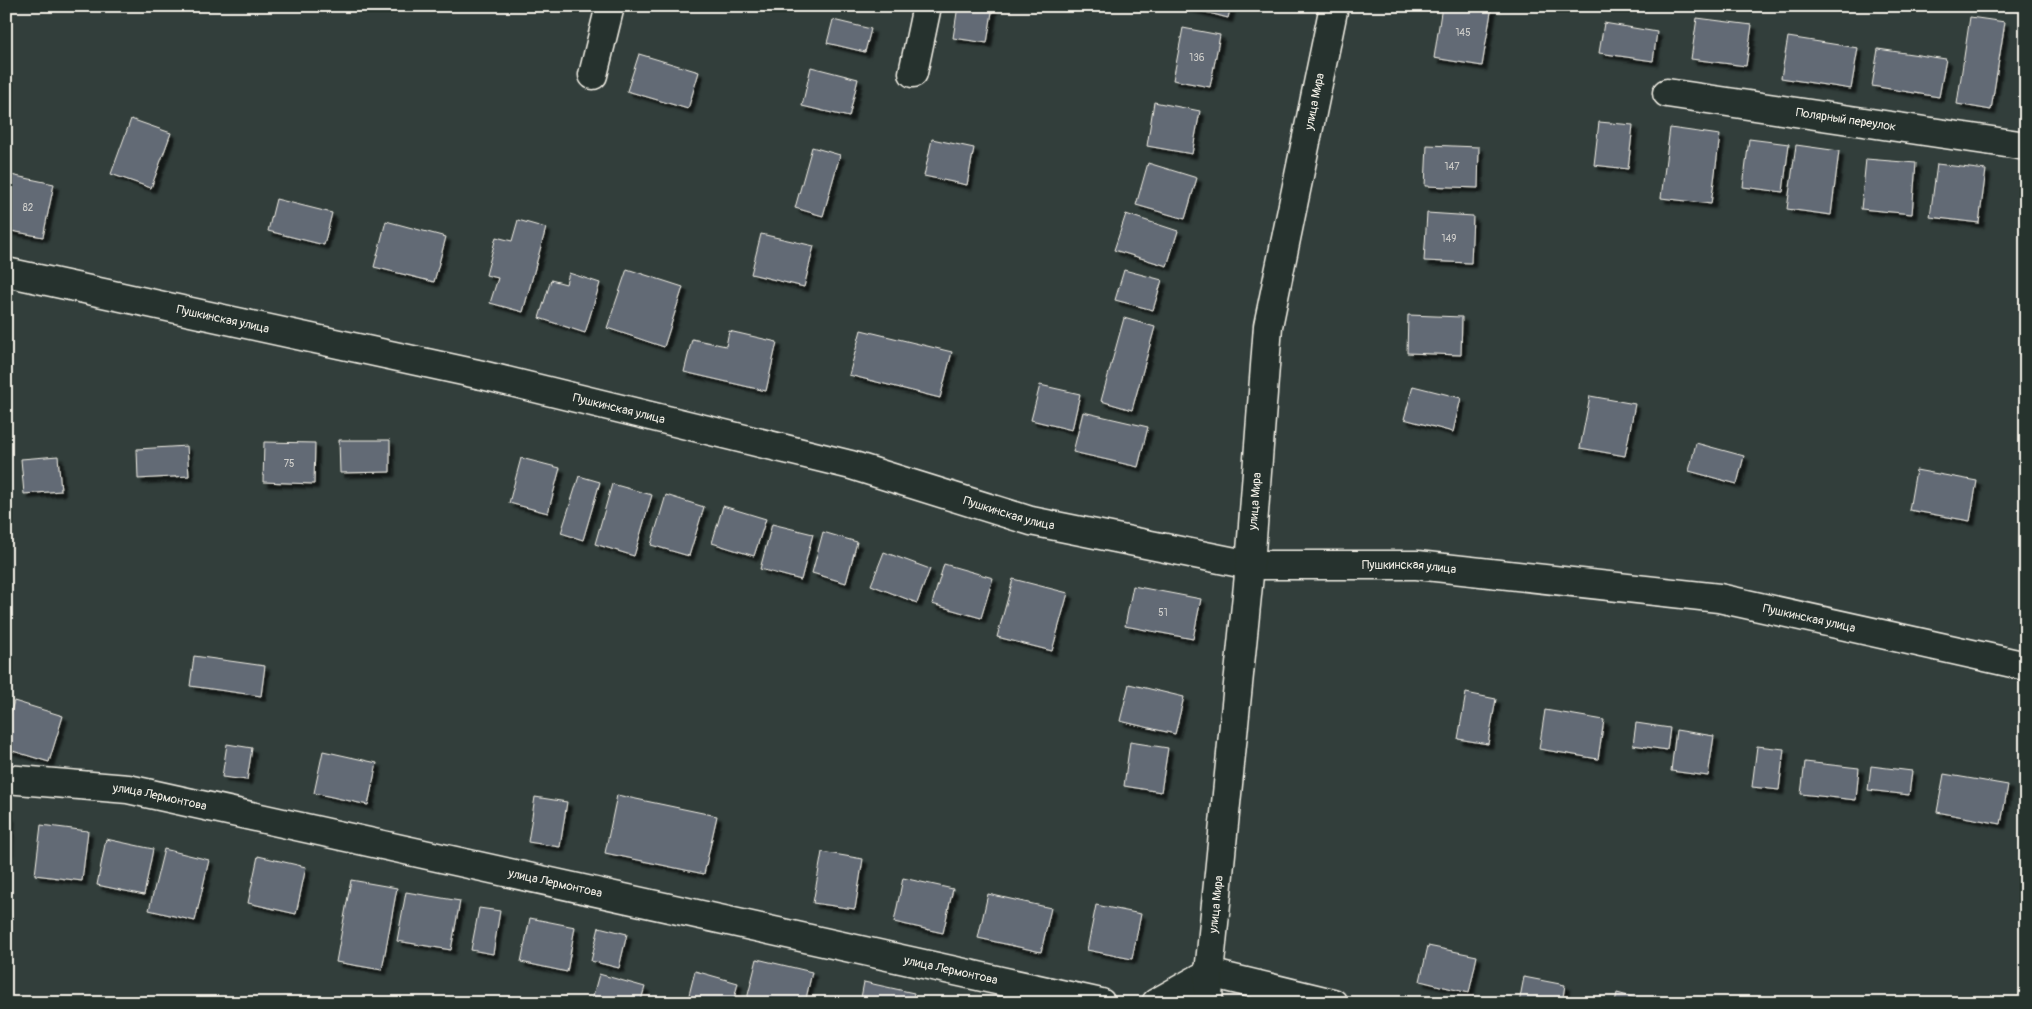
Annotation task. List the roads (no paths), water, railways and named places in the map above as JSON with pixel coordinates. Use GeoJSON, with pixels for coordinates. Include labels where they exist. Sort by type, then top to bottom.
{"type":"FeatureCollection","features":[{"type":"Feature","properties":{"kind":"street"},"geometry":{"type":"LineString","coordinates":[[593,75],[610,6]]}},
{"type":"Feature","properties":{"kind":"street"},"geometry":{"type":"LineString","coordinates":[[913,73],[927,6]]}},
{"type":"Feature","properties":{"kind":"street","name":"улица Мира"},"geometry":{"type":"LineString","coordinates":[[1208,1003],[1209,973],[1250,565],[1268,326],[1334,6]]}},
{"type":"Feature","properties":{"kind":"street","name":"Полярный переулок"},"geometry":{"type":"LineString","coordinates":[[1667,93],[2026,146]]}},
{"type":"Feature","properties":{"kind":"street","name":"Пушкинская улица"},"geometry":{"type":"LineString","coordinates":[[6,272],[482,375],[852,465],[1031,521],[1250,565],[1417,565],[1719,598],[2026,666]]}},
{"type":"Feature","properties":{"kind":"street","name":"улица Лермонтова"},"geometry":{"type":"LineString","coordinates":[[6,778],[128,788],[1101,1003]]}},
{"type":"Feature","properties":{"kind":"street"},"geometry":{"type":"LineString","coordinates":[[1156,1003],[1209,973],[1333,1003]]}}]}
